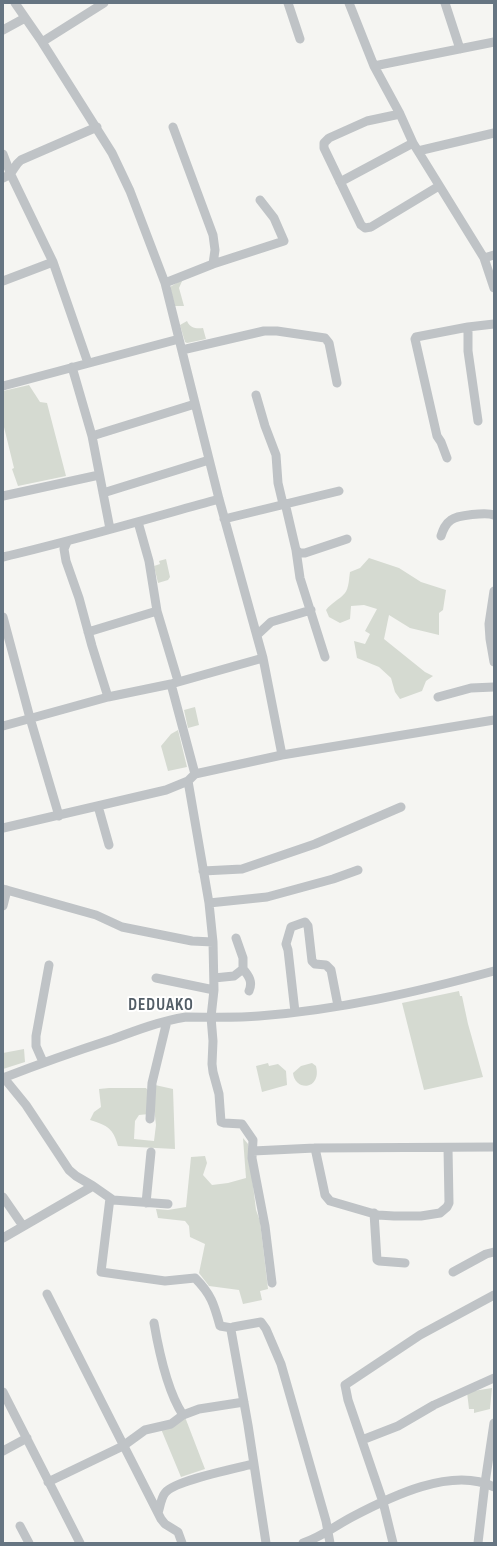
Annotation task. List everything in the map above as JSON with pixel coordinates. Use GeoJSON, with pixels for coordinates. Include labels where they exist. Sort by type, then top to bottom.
{"type":"FeatureCollection","features":[{"type":"Feature","properties":{"kind":"street"},"geometry":{"type":"LineString","coordinates":[[16,3],[97,127],[112,153],[130,191],[165,283],[219,499],[263,658],[282,755]]}},
{"type":"Feature","properties":{"kind":"street"},"geometry":{"type":"LineString","coordinates":[[42,42],[104,3]]}},
{"type":"Feature","properties":{"kind":"street"},"geometry":{"type":"LineString","coordinates":[[288,3],[300,39]]}},
{"type":"Feature","properties":{"kind":"street"},"geometry":{"type":"LineString","coordinates":[[349,3],[374,66],[400,114],[415,147],[484,258],[494,288]]}},
{"type":"Feature","properties":{"kind":"street"},"geometry":{"type":"LineString","coordinates":[[445,3],[460,49]]}},
{"type":"Feature","properties":{"kind":"street"},"geometry":{"type":"LineString","coordinates":[[3,30],[25,18]]}},
{"type":"Feature","properties":{"kind":"street"},"geometry":{"type":"LineString","coordinates":[[374,66],[494,42]]}},
{"type":"Feature","properties":{"kind":"street"},"geometry":{"type":"LineString","coordinates":[[400,114],[374,118],[326,140],[324,143],[324,148],[362,225],[365,228],[368,228],[439,186]]}},
{"type":"Feature","properties":{"kind":"street"},"geometry":{"type":"LineString","coordinates":[[7,176],[21,160],[97,127]]}},
{"type":"Feature","properties":{"kind":"street"},"geometry":{"type":"LineString","coordinates":[[173,127],[213,235],[215,250],[213,264]]}},
{"type":"Feature","properties":{"kind":"street"},"geometry":{"type":"LineString","coordinates":[[340,182],[415,147],[494,133]]}},
{"type":"Feature","properties":{"kind":"street"},"geometry":{"type":"LineString","coordinates":[[3,154],[7,176],[53,262],[88,363]]}},
{"type":"Feature","properties":{"kind":"street"},"geometry":{"type":"LineString","coordinates":[[165,283],[213,264],[284,241],[271,213],[260,200]]}},
{"type":"Feature","properties":{"kind":"street"},"geometry":{"type":"LineString","coordinates":[[484,258],[494,255]]}},
{"type":"Feature","properties":{"kind":"street"},"geometry":{"type":"LineString","coordinates":[[3,281],[53,262]]}},
{"type":"Feature","properties":{"kind":"street"},"geometry":{"type":"LineString","coordinates":[[447,458],[442,442],[437,436],[415,340],[416,336],[494,324]]}},
{"type":"Feature","properties":{"kind":"street"},"geometry":{"type":"LineString","coordinates":[[468,327],[468,350],[478,421]]}},
{"type":"Feature","properties":{"kind":"street"},"geometry":{"type":"LineString","coordinates":[[182,350],[264,331],[277,331],[324,338],[329,343],[337,383]]}},
{"type":"Feature","properties":{"kind":"street"},"geometry":{"type":"LineString","coordinates":[[3,386],[179,339]]}},
{"type":"Feature","properties":{"kind":"street"},"geometry":{"type":"LineString","coordinates":[[72,367],[92,436],[110,529]]}},
{"type":"Feature","properties":{"kind":"street"},"geometry":{"type":"LineString","coordinates":[[256,395],[265,426],[276,455],[278,483],[296,550],[300,578],[326,657]]}},
{"type":"Feature","properties":{"kind":"street"},"geometry":{"type":"LineString","coordinates":[[92,436],[195,404]]}},
{"type":"Feature","properties":{"kind":"street"},"geometry":{"type":"LineString","coordinates":[[103,493],[209,460]]}},
{"type":"Feature","properties":{"kind":"street"},"geometry":{"type":"LineString","coordinates":[[3,496],[99,475]]}},
{"type":"Feature","properties":{"kind":"street"},"geometry":{"type":"LineString","coordinates":[[224,518],[339,491]]}},
{"type":"Feature","properties":{"kind":"street"},"geometry":{"type":"LineString","coordinates":[[3,557],[67,542],[219,499]]}},
{"type":"Feature","properties":{"kind":"street"},"geometry":{"type":"LineString","coordinates":[[441,536],[446,525],[452,519],[484,513],[494,515]]}},
{"type":"Feature","properties":{"kind":"street"},"geometry":{"type":"LineString","coordinates":[[138,522],[149,561],[157,611],[175,682],[195,774]]}},
{"type":"Feature","properties":{"kind":"street"},"geometry":{"type":"LineString","coordinates":[[296,550],[300,553],[305,553],[347,539]]}},
{"type":"Feature","properties":{"kind":"street"},"geometry":{"type":"LineString","coordinates":[[67,542],[64,549],[66,560],[79,598],[108,697]]}},
{"type":"Feature","properties":{"kind":"street"},"geometry":{"type":"LineString","coordinates":[[494,591],[489,630],[494,662]]}},
{"type":"Feature","properties":{"kind":"street"},"geometry":{"type":"LineString","coordinates":[[257,635],[271,622],[311,610]]}},
{"type":"Feature","properties":{"kind":"street"},"geometry":{"type":"LineString","coordinates":[[88,632],[157,611]]}},
{"type":"Feature","properties":{"kind":"street"},"geometry":{"type":"LineString","coordinates":[[3,617],[30,718],[59,816]]}},
{"type":"Feature","properties":{"kind":"street"},"geometry":{"type":"LineString","coordinates":[[3,726],[108,697],[175,682],[263,658]]}},
{"type":"Feature","properties":{"kind":"street"},"geometry":{"type":"LineString","coordinates":[[438,697],[471,688],[494,687]]}},
{"type":"Feature","properties":{"kind":"street"},"geometry":{"type":"LineString","coordinates":[[3,828],[166,790],[188,781],[195,774],[282,755],[494,720]]}},
{"type":"Feature","properties":{"kind":"street"},"geometry":{"type":"LineString","coordinates":[[188,781],[209,903],[213,942],[213,1072],[219,1094],[221,1120],[224,1123],[240,1123],[245,1126],[252,1138],[252,1158],[266,1226],[272,1283]]}},
{"type":"Feature","properties":{"kind":"street"},"geometry":{"type":"LineString","coordinates":[[98,806],[109,844]]}},
{"type":"Feature","properties":{"kind":"street"},"geometry":{"type":"LineString","coordinates":[[203,871],[242,869],[315,844],[401,807]]}},
{"type":"Feature","properties":{"kind":"street"},"geometry":{"type":"LineString","coordinates":[[209,903],[267,897],[333,880],[358,870]]}},
{"type":"Feature","properties":{"kind":"street"},"geometry":{"type":"LineString","coordinates":[[3,906],[5,889],[96,914],[122,927],[192,941],[213,942]]}},
{"type":"Feature","properties":{"kind":"street"},"geometry":{"type":"LineString","coordinates":[[295,1012],[286,944],[291,927],[305,922],[308,926],[312,961],[315,964],[326,965],[331,970],[338,1006]]}},
{"type":"Feature","properties":{"kind":"street"},"geometry":{"type":"LineString","coordinates":[[236,938],[243,958],[243,969],[248,974],[251,983],[249,991]]}},
{"type":"Feature","properties":{"kind":"street"},"geometry":{"type":"LineString","coordinates":[[43,1062],[36,1046],[36,1036],[49,965]]}},
{"type":"Feature","properties":{"kind":"street"},"geometry":{"type":"LineString","coordinates":[[214,978],[234,976],[243,969]]}},
{"type":"Feature","properties":{"kind":"street"},"geometry":{"type":"LineString","coordinates":[[168,1204],[116,1201],[76,1176],[69,1170],[26,1105],[4,1078],[43,1062],[167,1021],[186,1018],[243,1018],[338,1006],[408,993],[494,971]]}},
{"type":"Feature","properties":{"kind":"street"},"geometry":{"type":"LineString","coordinates":[[156,978],[214,990]]}},
{"type":"Feature","properties":{"kind":"street"},"geometry":{"type":"LineString","coordinates":[[150,1119],[152,1083],[167,1021]]}},
{"type":"Feature","properties":{"kind":"street"},"geometry":{"type":"LineString","coordinates":[[253,1150],[315,1148],[494,1147]]}},
{"type":"Feature","properties":{"kind":"street"},"geometry":{"type":"LineString","coordinates":[[315,1148],[324,1190],[328,1198],[337,1203],[374,1214],[394,1216],[421,1216],[440,1213],[445,1210],[449,1203],[448,1148]]}},
{"type":"Feature","properties":{"kind":"street"},"geometry":{"type":"LineString","coordinates":[[146,1203],[151,1152]]}},
{"type":"Feature","properties":{"kind":"street"},"geometry":{"type":"LineString","coordinates":[[3,1238],[93,1186]]}},
{"type":"Feature","properties":{"kind":"street"},"geometry":{"type":"LineString","coordinates":[[3,1197],[23,1226]]}},
{"type":"Feature","properties":{"kind":"street"},"geometry":{"type":"LineString","coordinates":[[110,1198],[101,1272],[165,1281],[195,1278],[207,1290],[214,1303],[220,1326],[232,1328],[261,1322],[266,1329],[281,1364],[330,1543]]}},
{"type":"Feature","properties":{"kind":"street"},"geometry":{"type":"LineString","coordinates":[[374,1214],[377,1260],[405,1263]]}},
{"type":"Feature","properties":{"kind":"street"},"geometry":{"type":"LineString","coordinates":[[453,1272],[486,1254],[494,1252]]}},
{"type":"Feature","properties":{"kind":"street"},"geometry":{"type":"LineString","coordinates":[[47,1294],[78,1353],[100,1403],[158,1513],[165,1524],[178,1532],[182,1543]]}},
{"type":"Feature","properties":{"kind":"street"},"geometry":{"type":"LineString","coordinates":[[393,1543],[383,1502],[345,1387],[346,1383],[420,1335],[494,1295]]}},
{"type":"Feature","properties":{"kind":"street"},"geometry":{"type":"LineString","coordinates":[[154,1323],[162,1361],[176,1404],[183,1415]]}},
{"type":"Feature","properties":{"kind":"street"},"geometry":{"type":"LineString","coordinates":[[232,1328],[231,1330],[266,1543]]}},
{"type":"Feature","properties":{"kind":"street"},"geometry":{"type":"LineString","coordinates":[[362,1440],[398,1426],[434,1405],[494,1378]]}},
{"type":"Feature","properties":{"kind":"street"},"geometry":{"type":"LineString","coordinates":[[3,1392],[80,1543]]}},
{"type":"Feature","properties":{"kind":"street"},"geometry":{"type":"LineString","coordinates":[[48,1482],[123,1446],[146,1430],[171,1424],[183,1415],[199,1409],[244,1402]]}},
{"type":"Feature","properties":{"kind":"street"},"geometry":{"type":"LineString","coordinates":[[478,1543],[494,1423]]}},
{"type":"Feature","properties":{"kind":"street"},"geometry":{"type":"LineString","coordinates":[[3,1451],[27,1438]]}},
{"type":"Feature","properties":{"kind":"street"},"geometry":{"type":"LineString","coordinates":[[158,1513],[165,1492],[171,1488],[202,1477],[253,1464]]}},
{"type":"Feature","properties":{"kind":"street"},"geometry":{"type":"LineString","coordinates":[[303,1543],[328,1532],[351,1517],[383,1502],[442,1481],[456,1480],[485,1483],[494,1487]]}},
{"type":"Feature","properties":{"kind":"street"},"geometry":{"type":"LineString","coordinates":[[20,1526],[29,1543]]}},
{"type":"Feature","properties":{"kind":"shaded area"},"geometry":{"type":"Polygon","coordinates":[[[183,279],[179,288],[184,306],[175,306],[170,287],[183,279]]]}},
{"type":"Feature","properties":{"kind":"shaded area"},"geometry":{"type":"Polygon","coordinates":[[[187,321],[194,328],[203,328],[206,339],[187,343],[185,342],[180,325],[187,321]]]}},
{"type":"Feature","properties":{"kind":"shaded area"},"geometry":{"type":"Polygon","coordinates":[[[29,385],[40,402],[47,403],[66,476],[18,486],[12,469],[14,468],[3,423],[3,391],[29,385]]]}},
{"type":"Feature","properties":{"kind":"shaded area"},"geometry":{"type":"Polygon","coordinates":[[[369,558],[399,568],[421,582],[446,590],[443,610],[439,613],[439,635],[410,628],[389,615],[384,639],[425,672],[433,676],[426,681],[422,691],[400,699],[395,692],[391,678],[379,667],[357,658],[354,641],[365,644],[370,634],[365,631],[377,609],[364,605],[351,606],[350,619],[340,623],[329,617],[326,610],[346,591],[350,572],[360,568],[369,558]]]}},
{"type":"Feature","properties":{"kind":"shaded area"},"geometry":{"type":"Polygon","coordinates":[[[166,559],[170,577],[168,580],[158,583],[154,566],[160,564],[159,561],[166,559]]]}},
{"type":"Feature","properties":{"kind":"shaded area"},"geometry":{"type":"Polygon","coordinates":[[[195,707],[199,725],[188,728],[184,710],[195,707]]]}},
{"type":"Feature","properties":{"kind":"shaded area"},"geometry":{"type":"Polygon","coordinates":[[[178,730],[187,767],[168,771],[161,746],[171,734],[178,730]]]}},
{"type":"Feature","properties":{"kind":"shaded area"},"geometry":{"type":"Polygon","coordinates":[[[459,991],[460,996],[462,996],[468,1024],[483,1077],[424,1090],[402,1003],[459,991]]]}},
{"type":"Feature","properties":{"kind":"shaded area"},"geometry":{"type":"Polygon","coordinates":[[[24,1049],[25,1062],[3,1069],[3,1053],[24,1049]]]}},
{"type":"Feature","properties":{"kind":"shaded area"},"geometry":{"type":"Polygon","coordinates":[[[268,1063],[269,1066],[278,1064],[286,1071],[287,1085],[262,1092],[256,1066],[268,1063]]]}},
{"type":"Feature","properties":{"kind":"shaded area"},"geometry":{"type":"Polygon","coordinates":[[[312,1063],[316,1066],[317,1074],[315,1080],[308,1086],[298,1083],[293,1073],[301,1066],[312,1063]]]}},
{"type":"Feature","properties":{"kind":"shaded area"},"geometry":{"type":"Polygon","coordinates":[[[155,1085],[173,1089],[175,1149],[118,1146],[112,1131],[109,1128],[90,1120],[94,1112],[101,1107],[99,1089],[146,1088],[150,1093],[149,1114],[139,1115],[135,1121],[134,1139],[154,1141],[156,1125],[152,1089],[155,1085]]]}},
{"type":"Feature","properties":{"kind":"shaded area"},"geometry":{"type":"Polygon","coordinates":[[[243,1138],[248,1144],[256,1210],[260,1221],[268,1289],[260,1291],[262,1300],[243,1304],[239,1290],[209,1286],[199,1273],[205,1244],[190,1237],[189,1226],[185,1221],[158,1218],[156,1209],[168,1210],[186,1207],[191,1157],[205,1156],[207,1163],[203,1175],[212,1185],[228,1183],[246,1178],[243,1138]]]}},
{"type":"Feature","properties":{"kind":"shaded area"},"geometry":{"type":"Polygon","coordinates":[[[492,1388],[490,1409],[474,1413],[474,1409],[469,1409],[467,1392],[492,1388]]]}},
{"type":"Feature","properties":{"kind":"shaded area"},"geometry":{"type":"Polygon","coordinates":[[[185,1417],[205,1469],[181,1477],[161,1429],[185,1417]]]}},
{"type":"Feature","properties":{"kind":"district","name":"DEDUAKO"},"geometry":{"type":"Point","coordinates":[161,1006]}}]}
